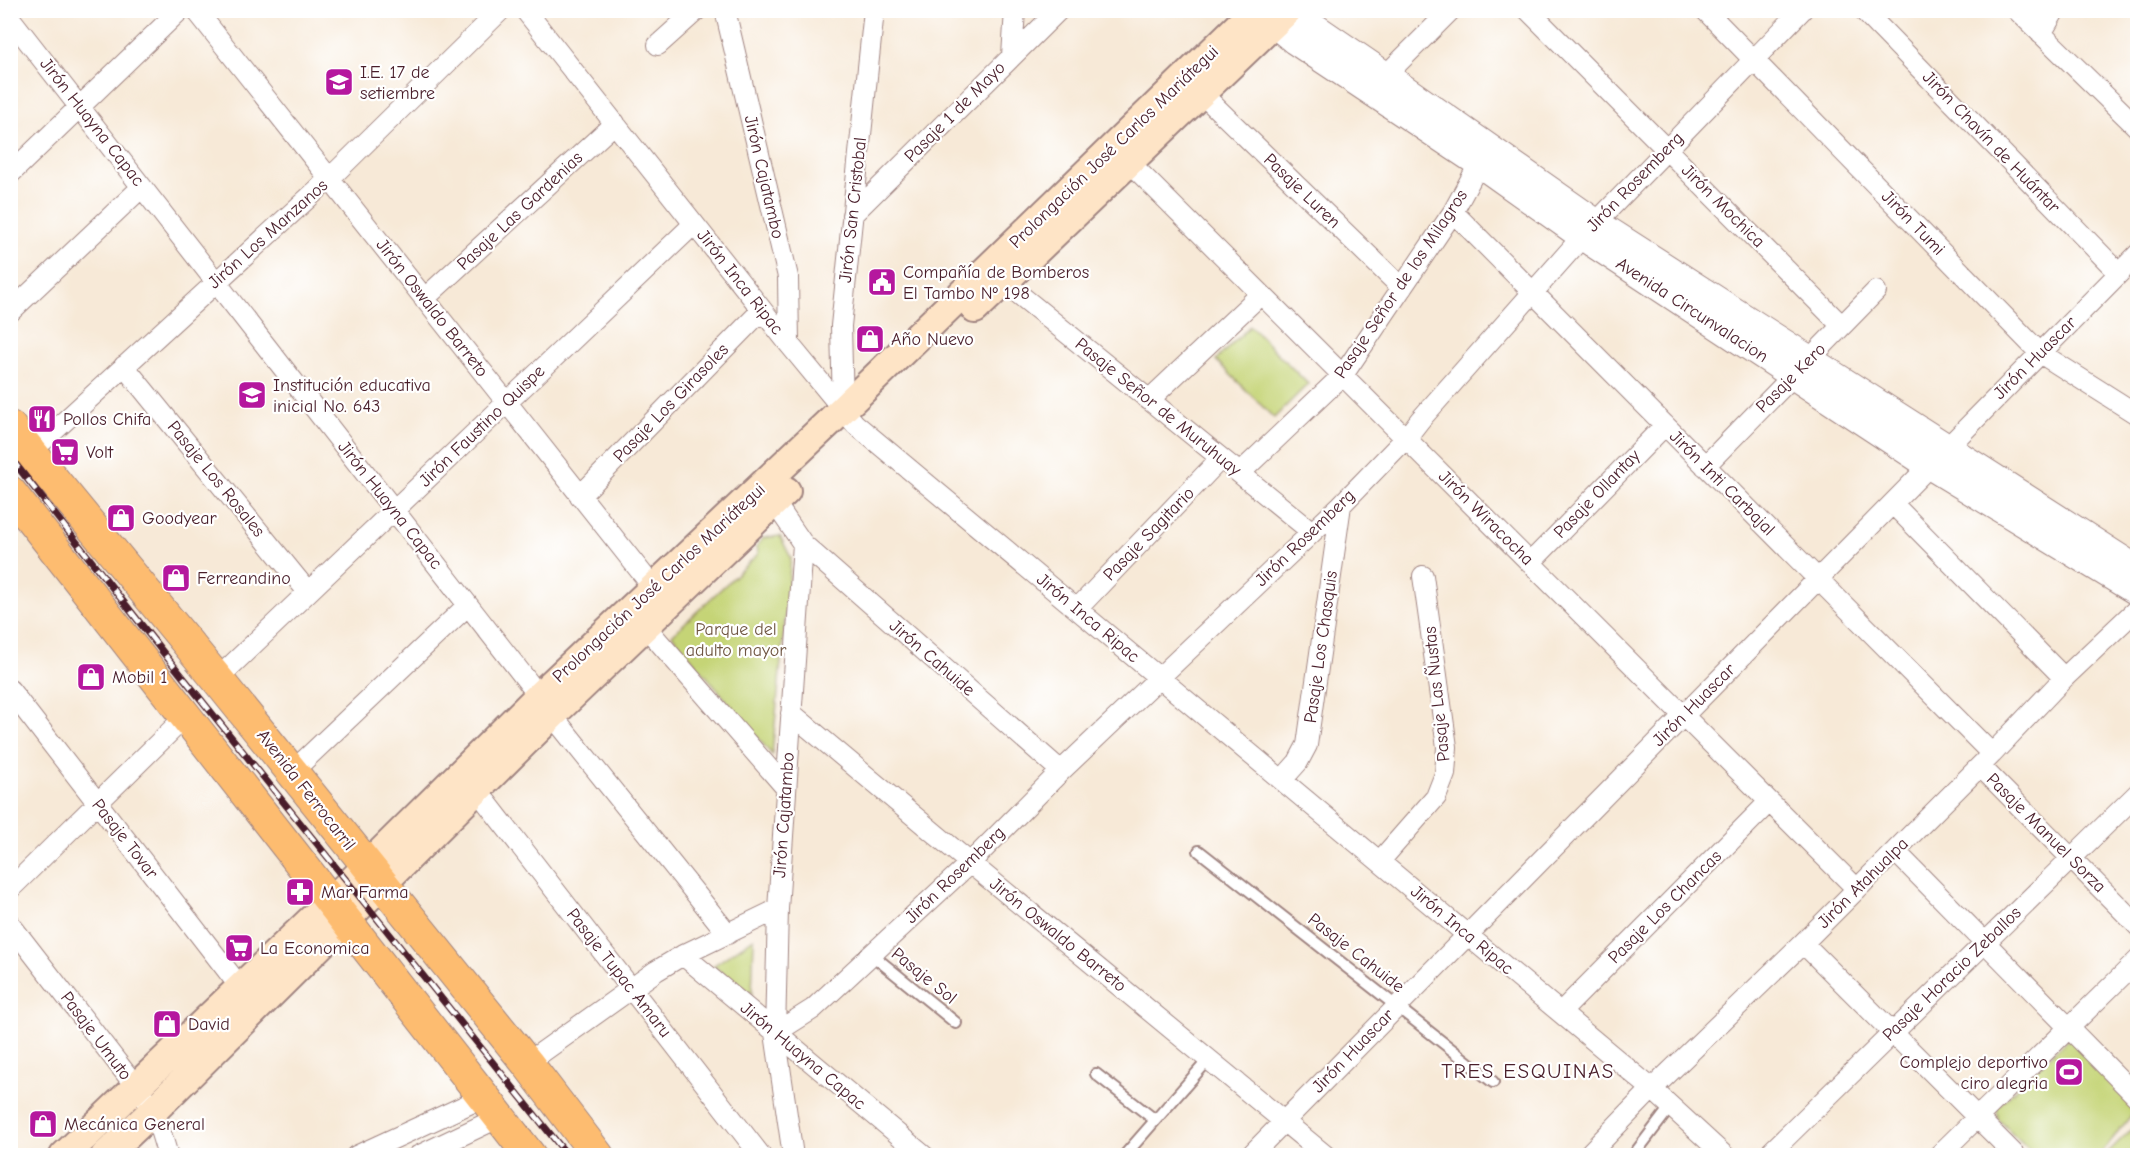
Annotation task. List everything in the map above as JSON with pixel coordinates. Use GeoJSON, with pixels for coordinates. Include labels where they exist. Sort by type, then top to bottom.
{"type":"FeatureCollection","features":[{"type":"Feature","properties":{"kind":"main road","name":"Prolongación José Carlos Mariátegui"},"geometry":{"type":"LineString","coordinates":[[849,417],[1004,282],[1122,155],[1202,94],[1273,13]]}},
{"type":"Feature","properties":{"kind":"main road","name":"Prolongación José Carlos Mariátegui"},"geometry":{"type":"LineString","coordinates":[[105,1155],[154,1110],[338,910],[546,705],[1273,13]]}},
{"type":"Feature","properties":{"kind":"main road","name":"Avenida Ferrocarril"},"geometry":{"type":"LineString","coordinates":[[10,427],[217,679],[527,1063],[598,1155]]}},
{"type":"Feature","properties":{"kind":"main road"},"geometry":{"type":"LineString","coordinates":[[10,492],[530,1155]]}},
{"type":"Feature","properties":{"kind":"main road","name":"Prolongación José Carlos Mariátegui"},"geometry":{"type":"LineString","coordinates":[[374,875],[477,790],[546,705]]}},
{"type":"Feature","properties":{"kind":"main road","name":"Prolongación José Carlos Mariátegui"},"geometry":{"type":"LineString","coordinates":[[64,1155],[240,987],[338,910]]}},
{"type":"Feature","properties":{"kind":"street"},"geometry":{"type":"LineString","coordinates":[[10,174],[180,10]]}},
{"type":"Feature","properties":{"kind":"street","name":"Jirón Oswaldo Barreto"},"geometry":{"type":"LineString","coordinates":[[196,10],[661,597]]}},
{"type":"Feature","properties":{"kind":"street","name":"Jirón Los Manzanos"},"geometry":{"type":"LineString","coordinates":[[30,452],[329,179],[501,10]]}},
{"type":"Feature","properties":{"kind":"street","name":"Jirón Inca Ripac"},"geometry":{"type":"LineString","coordinates":[[525,10],[849,417],[1561,1012],[1725,1155]]}},
{"type":"Feature","properties":{"kind":"street"},"geometry":{"type":"LineString","coordinates":[[658,45],[697,10]]}},
{"type":"Feature","properties":{"kind":"street","name":"Jirón Cajatambo"},"geometry":{"type":"LineString","coordinates":[[725,10],[788,278],[789,344]]}},
{"type":"Feature","properties":{"kind":"street","name":"Jirón San Cristobal"},"geometry":{"type":"LineString","coordinates":[[849,417],[841,326],[874,10]]}},
{"type":"Feature","properties":{"kind":"street"},"geometry":{"type":"LineString","coordinates":[[1012,56],[1015,10]]}},
{"type":"Feature","properties":{"kind":"street","name":"Pasaje 1 de Mayo"},"geometry":{"type":"LineString","coordinates":[[852,215],[1059,10]]}},
{"type":"Feature","properties":{"kind":"street"},"geometry":{"type":"LineString","coordinates":[[1386,75],[1451,10]]}},
{"type":"Feature","properties":{"kind":"street","name":"Jirón Mochica"},"geometry":{"type":"LineString","coordinates":[[1528,10],[1842,326]]}},
{"type":"Feature","properties":{"kind":"street","name":"Jirón Tumi"},"geometry":{"type":"LineString","coordinates":[[1705,10],[2040,353],[2138,415]]}},
{"type":"Feature","properties":{"kind":"street","name":"Jirón Rosemberg"},"geometry":{"type":"LineString","coordinates":[[775,1033],[813,1009],[970,863],[1061,771],[1341,505],[1406,438],[1532,292],[1589,230],[1802,10]]}},
{"type":"Feature","properties":{"kind":"street","name":"Jirón Chavín de Huántar"},"geometry":{"type":"LineString","coordinates":[[1863,10],[2119,273]]}},
{"type":"Feature","properties":{"kind":"street"},"geometry":{"type":"LineString","coordinates":[[2017,10],[2138,128]]}},
{"type":"Feature","properties":{"kind":"street"},"geometry":{"type":"LineString","coordinates":[[2041,34],[2055,10]]}},
{"type":"Feature","properties":{"kind":"street","name":"Avenida Circunvalacion"},"geometry":{"type":"LineString","coordinates":[[1273,13],[1386,75],[1589,230]]}},
{"type":"Feature","properties":{"kind":"street","name":"Avenida Circunvalacion"},"geometry":{"type":"LineString","coordinates":[[1273,13],[1294,41],[1479,164],[1589,230],[1801,368],[1929,466],[2138,593]]}},
{"type":"Feature","properties":{"kind":"street","name":"Jirón Huayna Capac"},"geometry":{"type":"LineString","coordinates":[[10,18],[546,705],[728,934]]}},
{"type":"Feature","properties":{"kind":"street","name":"Pasaje Luren"},"geometry":{"type":"LineString","coordinates":[[1202,94],[1402,288]]}},
{"type":"Feature","properties":{"kind":"street","name":"Pasaje Las Gardenias"},"geometry":{"type":"LineString","coordinates":[[424,299],[615,123]]}},
{"type":"Feature","properties":{"kind":"street","name":"Jirón Wiracocha"},"geometry":{"type":"LineString","coordinates":[[1122,155],[1857,889]]}},
{"type":"Feature","properties":{"kind":"street","name":"Pasaje Señor de los Milagros"},"geometry":{"type":"LineString","coordinates":[[1240,473],[1342,375],[1453,212],[1479,164]]}},
{"type":"Feature","properties":{"kind":"street"},"geometry":{"type":"LineString","coordinates":[[10,312],[142,187]]}},
{"type":"Feature","properties":{"kind":"street","name":"Jirón Inti Carbajal"},"geometry":{"type":"LineString","coordinates":[[1453,212],[1818,579],[1986,760]]}},
{"type":"Feature","properties":{"kind":"street","name":"Jirón Faustino Quispe"},"geometry":{"type":"LineString","coordinates":[[217,679],[694,224]]}},
{"type":"Feature","properties":{"kind":"street","name":"Jirón Huascar"},"geometry":{"type":"LineString","coordinates":[[1250,1155],[2138,254]]}},
{"type":"Feature","properties":{"kind":"street","name":"Pasaje Señor de Muruhuay"},"geometry":{"type":"LineString","coordinates":[[1004,282],[1312,532]]}},
{"type":"Feature","properties":{"kind":"street","name":"Pasaje Kero"},"geometry":{"type":"LineString","coordinates":[[1705,466],[1876,291]]}},
{"type":"Feature","properties":{"kind":"street"},"geometry":{"type":"LineString","coordinates":[[1149,400],[1261,294]]}},
{"type":"Feature","properties":{"kind":"street","name":"Pasaje Los Girasoles"},"geometry":{"type":"LineString","coordinates":[[580,496],[762,310]]}},
{"type":"Feature","properties":{"kind":"street","name":"Pasaje Los Rosales"},"geometry":{"type":"LineString","coordinates":[[124,366],[308,592]]}},
{"type":"Feature","properties":{"kind":"street","name":"Avenida Circunvalacion"},"geometry":{"type":"LineString","coordinates":[[1801,368],[1947,447],[2138,569]]}},
{"type":"Feature","properties":{"kind":"street","name":"Pasaje Ollantay"},"geometry":{"type":"LineString","coordinates":[[1530,563],[1665,425]]}},
{"type":"Feature","properties":{"kind":"street","name":"Pasaje Sagitario"},"geometry":{"type":"LineString","coordinates":[[1077,609],[1221,458]]}},
{"type":"Feature","properties":{"kind":"street"},"geometry":{"type":"LineString","coordinates":[[769,494],[803,544]]}},
{"type":"Feature","properties":{"kind":"street"},"geometry":{"type":"LineString","coordinates":[[1893,504],[2064,678]]}},
{"type":"Feature","properties":{"kind":"street","name":"Pasaje Los Chasquis"},"geometry":{"type":"LineString","coordinates":[[1282,780],[1298,762],[1307,745],[1341,505]]}},
{"type":"Feature","properties":{"kind":"street","name":"Jirón Cajatambo"},"geometry":{"type":"LineString","coordinates":[[793,1155],[775,1033],[778,909],[803,544]]}},
{"type":"Feature","properties":{"kind":"street","name":"Jirón Cahuide"},"geometry":{"type":"LineString","coordinates":[[803,544],[1061,771]]}},
{"type":"Feature","properties":{"kind":"street","name":"Pasaje Las Ñustas"},"geometry":{"type":"LineString","coordinates":[[1380,861],[1436,797],[1445,774],[1447,747],[1423,576]]}},
{"type":"Feature","properties":{"kind":"street"},"geometry":{"type":"LineString","coordinates":[[292,772],[468,605]]}},
{"type":"Feature","properties":{"kind":"street","name":"Jirón Atahualpa"},"geometry":{"type":"LineString","coordinates":[[1587,1155],[1986,760],[2064,678],[2138,608]]}},
{"type":"Feature","properties":{"kind":"street"},"geometry":{"type":"LineString","coordinates":[[638,619],[786,788]]}},
{"type":"Feature","properties":{"kind":"street","name":"Pasaje Tovar"},"geometry":{"type":"LineString","coordinates":[[10,690],[240,987]]}},
{"type":"Feature","properties":{"kind":"street","name":"Jirón Oswaldo Barreto"},"geometry":{"type":"LineString","coordinates":[[791,712],[970,863],[1326,1155]]}},
{"type":"Feature","properties":{"kind":"street"},"geometry":{"type":"LineString","coordinates":[[10,888],[186,716]]}},
{"type":"Feature","properties":{"kind":"street","name":"Pasaje Manuel Sorza"},"geometry":{"type":"LineString","coordinates":[[1986,760],[2071,858],[2138,926]]}},
{"type":"Feature","properties":{"kind":"street","name":"Pasaje Tupac Amaru"},"geometry":{"type":"LineString","coordinates":[[477,790],[761,1155]]}},
{"type":"Feature","properties":{"kind":"street","name":"Pasaje Horacio Zeballos"},"geometry":{"type":"LineString","coordinates":[[1767,1155],[2138,793]]}},
{"type":"Feature","properties":{"kind":"street","name":"Pasaje Los Chancas"},"geometry":{"type":"LineString","coordinates":[[1561,1012],[1769,802]]}},
{"type":"Feature","properties":{"kind":"street"},"geometry":{"type":"LineString","coordinates":[[1895,851],[2138,1098]]}},
{"type":"Feature","properties":{"kind":"street"},"geometry":{"type":"LineString","coordinates":[[527,1063],[656,971],[778,909]]}},
{"type":"Feature","properties":{"kind":"street","name":"Pasaje Umuto"},"geometry":{"type":"LineString","coordinates":[[10,924],[154,1110],[168,1155]]}},
{"type":"Feature","properties":{"kind":"street"},"geometry":{"type":"LineString","coordinates":[[1803,943],[2016,1155]]}},
{"type":"Feature","properties":{"kind":"street","name":"Jirón Huayna Capac"},"geometry":{"type":"LineString","coordinates":[[683,956],[924,1155]]}},
{"type":"Feature","properties":{"kind":"street"},"geometry":{"type":"LineString","coordinates":[[1938,1155],[2138,960]]}},
{"type":"Feature","properties":{"kind":"street"},"geometry":{"type":"LineString","coordinates":[[420,1155],[492,1107]]}},
{"type":"Feature","properties":{"kind":"street"},"geometry":{"type":"LineString","coordinates":[[356,1155],[492,1107]]}},
{"type":"Feature","properties":{"kind":"lane","name":"Pasaje Cahuide"},"geometry":{"type":"LineString","coordinates":[[1199,850],[1493,1082]]}},
{"type":"Feature","properties":{"kind":"lane","name":"Pasaje Sol"},"geometry":{"type":"LineString","coordinates":[[871,954],[956,1023]]}},
{"type":"Feature","properties":{"kind":"lane"},"geometry":{"type":"LineString","coordinates":[[1124,1155],[1209,1059]]}},
{"type":"Feature","properties":{"kind":"lane"},"geometry":{"type":"LineString","coordinates":[[1096,1074],[1155,1120]]}},
{"type":"Feature","properties":{"kind":"lane"},"geometry":{"type":"LineString","coordinates":[[1633,1155],[1671,1106]]}},
{"type":"Feature","properties":{"kind":"green space"},"geometry":{"type":"Polygon","coordinates":[[[1250,326],[1308,384],[1274,418],[1216,360],[1250,326]]]}},
{"type":"Feature","properties":{"kind":"green space","name":"Parque del adulto mayor"},"geometry":{"type":"Polygon","coordinates":[[[780,536],[791,558],[772,755],[672,635],[758,554],[757,546],[763,538],[780,536]]]}},
{"type":"Feature","properties":{"kind":"green space"},"geometry":{"type":"Polygon","coordinates":[[[754,938],[752,994],[713,966],[754,938]]]}},
{"type":"Feature","properties":{"kind":"green space","name":"Complejo deportivo ciro alegria"},"geometry":{"type":"Polygon","coordinates":[[[2070,1037],[2137,1108],[2099,1156],[2035,1155],[1998,1119],[1997,1107],[2070,1037]]]}},
{"type":"Feature","properties":{"kind":"green space"},"geometry":{"type":"Polygon","coordinates":[[[2137,1124],[2137,1155],[2105,1155],[2137,1124]]]}},
{"type":"Feature","properties":{"kind":"railway"},"geometry":{"type":"LineString","coordinates":[[10,457],[162,651],[568,1156]]}},
{"type":"Feature","properties":{"kind":"place","name":"I.E. 17 de setiembre"},"geometry":{"type":"Point","coordinates":[339,82]}},
{"type":"Feature","properties":{"kind":"place","name":"Compañía de Bomberos El Tambo Nº 198"},"geometry":{"type":"Point","coordinates":[882,282]}},
{"type":"Feature","properties":{"kind":"place","name":"Año Nuevo"},"geometry":{"type":"Point","coordinates":[870,339]}},
{"type":"Feature","properties":{"kind":"place","name":"Institución educativa inicial No. 643"},"geometry":{"type":"Point","coordinates":[252,395]}},
{"type":"Feature","properties":{"kind":"place","name":"Pollos Chifa"},"geometry":{"type":"Point","coordinates":[42,419]}},
{"type":"Feature","properties":{"kind":"place","name":"Volt"},"geometry":{"type":"Point","coordinates":[65,452]}},
{"type":"Feature","properties":{"kind":"place","name":"Goodyear"},"geometry":{"type":"Point","coordinates":[121,518]}},
{"type":"Feature","properties":{"kind":"place","name":"Ferreandino"},"geometry":{"type":"Point","coordinates":[176,578]}},
{"type":"Feature","properties":{"kind":"place","name":"Mobil 1"},"geometry":{"type":"Point","coordinates":[91,677]}},
{"type":"Feature","properties":{"kind":"place","name":"Mar Farma"},"geometry":{"type":"Point","coordinates":[300,892]}},
{"type":"Feature","properties":{"kind":"place","name":"La Economica"},"geometry":{"type":"Point","coordinates":[239,948]}},
{"type":"Feature","properties":{"kind":"place","name":"David"},"geometry":{"type":"Point","coordinates":[167,1024]}},
{"type":"Feature","properties":{"kind":"place","name":"Complejo deportivo ciro alegria"},"geometry":{"type":"Point","coordinates":[2069,1072]}},
{"type":"Feature","properties":{"kind":"place","name":"Mecánica General"},"geometry":{"type":"Point","coordinates":[43,1124]}},
{"type":"Feature","properties":{"kind":"district","name":"TRES ESQUINAS"},"geometry":{"type":"Point","coordinates":[1528,1071]}}]}
